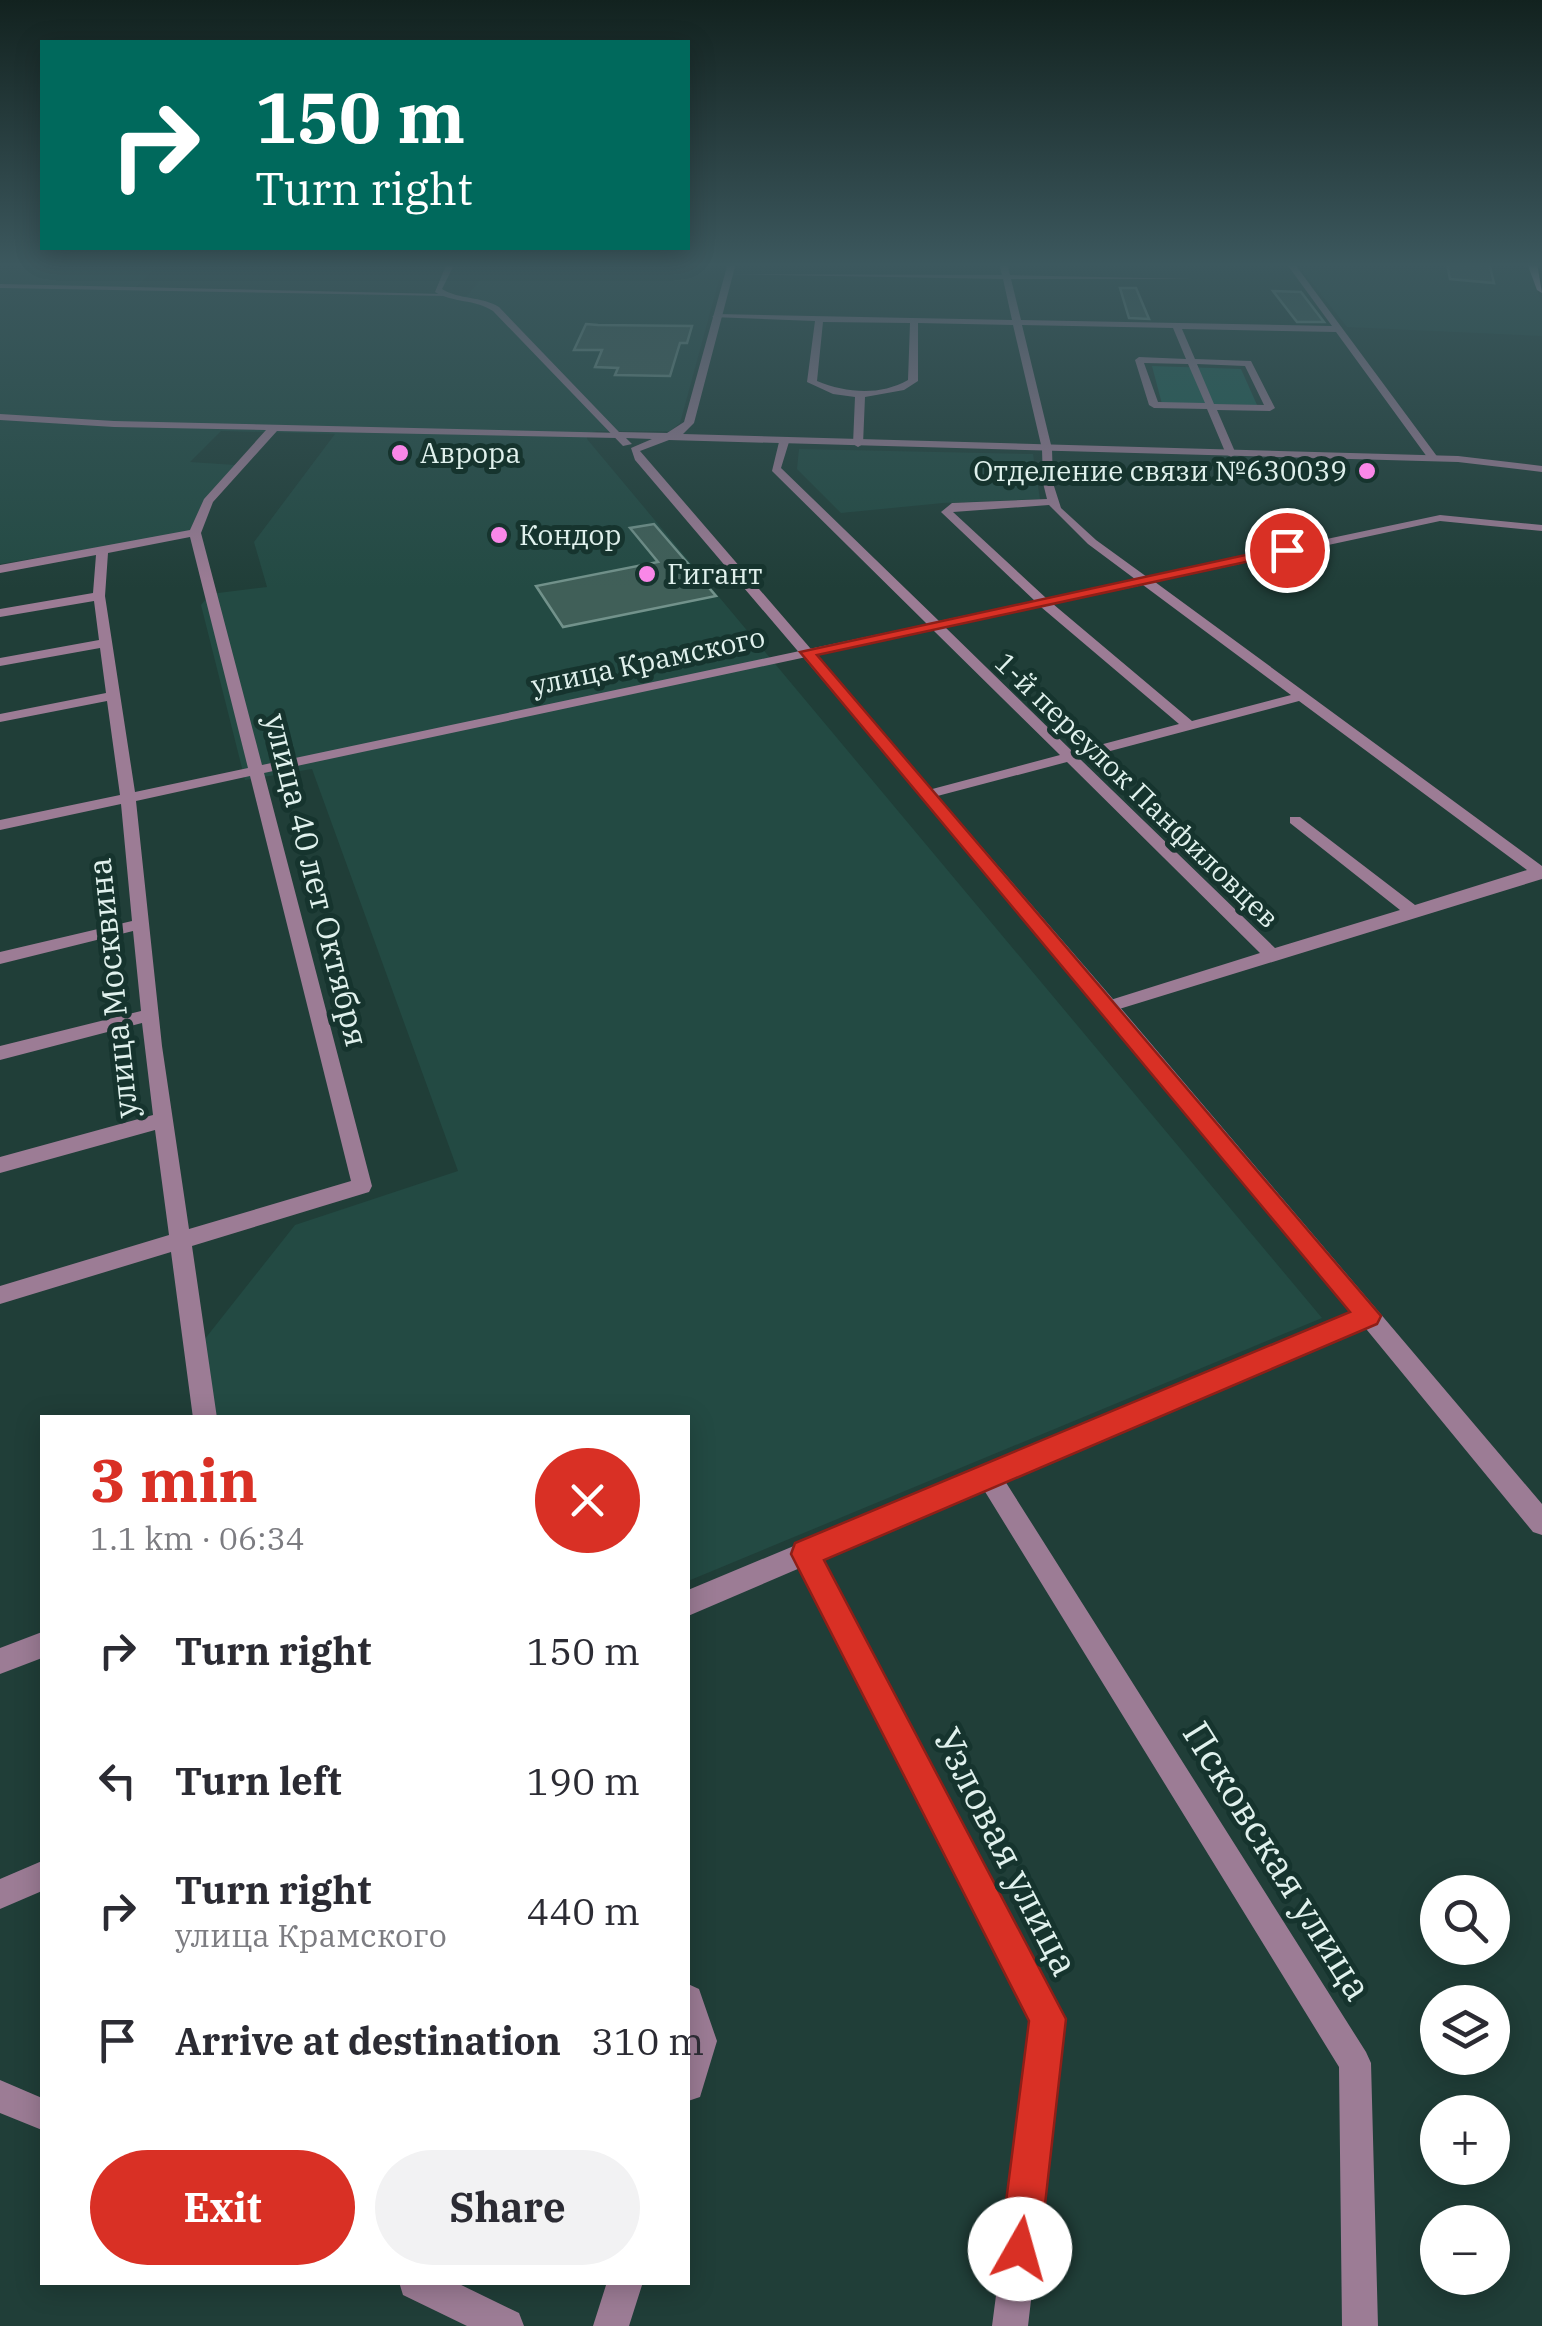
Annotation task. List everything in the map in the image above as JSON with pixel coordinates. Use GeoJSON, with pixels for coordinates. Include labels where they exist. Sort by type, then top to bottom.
{"type":"FeatureCollection","features":[{"type":"Feature","properties":{"kind":"street"},"geometry":{"type":"LineString","coordinates":[[555,372],[635,450],[685,514],[1110,1006],[1542,1523]]}},
{"type":"Feature","properties":{"kind":"street"},"geometry":{"type":"LineString","coordinates":[[635,450],[689,423],[702,372]]}},
{"type":"Feature","properties":{"kind":"street"},"geometry":{"type":"LineString","coordinates":[[813,372],[812,382],[860,395],[901,388],[914,381],[914,372]]}},
{"type":"Feature","properties":{"kind":"street"},"geometry":{"type":"LineString","coordinates":[[1028,372],[1056,509],[1092,542],[1540,873]]}},
{"type":"Feature","properties":{"kind":"street"},"geometry":{"type":"LineString","coordinates":[[1143,372],[1154,404],[1270,408],[1252,372]]}},
{"type":"Feature","properties":{"kind":"street"},"geometry":{"type":"LineString","coordinates":[[1196,372],[1231,454]]}},
{"type":"Feature","properties":{"kind":"street"},"geometry":{"type":"LineString","coordinates":[[1370,372],[1434,458]]}},
{"type":"Feature","properties":{"kind":"street"},"geometry":{"type":"LineString","coordinates":[[858,444],[860,395]]}},
{"type":"Feature","properties":{"kind":"street"},"geometry":{"type":"LineString","coordinates":[[0,418],[1434,458],[1542,469]]}},
{"type":"Feature","properties":{"kind":"street"},"geometry":{"type":"LineString","coordinates":[[0,569],[195,533],[208,501],[274,428]]}},
{"type":"Feature","properties":{"kind":"street","name":"1-й переулок Панфиловцев"},"geometry":{"type":"LineString","coordinates":[[784,442],[776,469],[1272,956]]}},
{"type":"Feature","properties":{"kind":"street"},"geometry":{"type":"LineString","coordinates":[[1054,502],[952,506],[947,512],[1043,602],[1189,726]]}},
{"type":"Feature","properties":{"kind":"street","name":"улица Крамского"},"geometry":{"type":"LineString","coordinates":[[0,825],[1440,518],[1542,528]]}},
{"type":"Feature","properties":{"kind":"street","name":"улица 40 лет Октября"},"geometry":{"type":"LineString","coordinates":[[179,1241],[362,1186],[195,533]]}},
{"type":"Feature","properties":{"kind":"street","name":"улица Москвина"},"geometry":{"type":"LineString","coordinates":[[102,550],[99,596],[128,798],[150,1014],[204,1415]]}},
{"type":"Feature","properties":{"kind":"street"},"geometry":{"type":"LineString","coordinates":[[0,613],[99,596]]}},
{"type":"Feature","properties":{"kind":"street"},"geometry":{"type":"LineString","coordinates":[[0,662],[106,643]]}},
{"type":"Feature","properties":{"kind":"street"},"geometry":{"type":"LineString","coordinates":[[0,718],[114,696]]}},
{"type":"Feature","properties":{"kind":"street"},"geometry":{"type":"LineString","coordinates":[[926,795],[1304,696]]}},
{"type":"Feature","properties":{"kind":"street"},"geometry":{"type":"LineString","coordinates":[[1295,820],[1412,912]]}},
{"type":"Feature","properties":{"kind":"street"},"geometry":{"type":"LineString","coordinates":[[1110,1006],[1540,873]]}},
{"type":"Feature","properties":{"kind":"street"},"geometry":{"type":"LineString","coordinates":[[0,958],[141,924]]}},
{"type":"Feature","properties":{"kind":"street"},"geometry":{"type":"LineString","coordinates":[[0,1053],[150,1014]]}},
{"type":"Feature","properties":{"kind":"street"},"geometry":{"type":"LineString","coordinates":[[0,1165],[163,1120]]}},
{"type":"Feature","properties":{"kind":"street"},"geometry":{"type":"LineString","coordinates":[[0,1295],[179,1241]]}},
{"type":"Feature","properties":{"kind":"street"},"geometry":{"type":"LineString","coordinates":[[690,1603],[1368,1316]]}},
{"type":"Feature","properties":{"kind":"street","name":"Псковская улица"},"geometry":{"type":"LineString","coordinates":[[990,1478],[1355,2063],[1360,2326]]}},
{"type":"Feature","properties":{"kind":"street","name":"Узловая улица"},"geometry":{"type":"LineString","coordinates":[[806,1554],[1048,2019],[1010,2326]]}},
{"type":"Feature","properties":{"kind":"street"},"geometry":{"type":"LineString","coordinates":[[0,1661],[40,1647]]}},
{"type":"Feature","properties":{"kind":"street"},"geometry":{"type":"LineString","coordinates":[[0,1894],[40,1877]]}},
{"type":"Feature","properties":{"kind":"street"},"geometry":{"type":"LineString","coordinates":[[690,2006],[702,2041],[690,2079]]}},
{"type":"Feature","properties":{"kind":"street"},"geometry":{"type":"LineString","coordinates":[[0,2096],[40,2113]]}},
{"type":"Feature","properties":{"kind":"street"},"geometry":{"type":"LineString","coordinates":[[422,2285],[506,2326]]}},
{"type":"Feature","properties":{"kind":"street"},"geometry":{"type":"LineString","coordinates":[[611,2326],[623,2285]]}},
{"type":"Feature","properties":{"kind":"shaded area"},"geometry":{"type":"Polygon","coordinates":[[[0,372],[694,372],[680,423],[670,431],[597,431],[587,433],[587,439],[1322,1318],[690,1580],[690,1415],[204,1415],[193,1354],[295,1225],[458,1171],[312,769],[245,780],[201,605],[210,594],[267,587],[254,542],[335,434],[221,431],[190,462],[235,465],[209,494],[192,532],[0,564],[0,372]]]}},
{"type":"Feature","properties":{"kind":"shaded area"},"geometry":{"type":"Polygon","coordinates":[[[799,449],[1033,454],[1040,499],[841,513],[797,469],[799,449]]]}},
{"type":"Feature","properties":{"kind":"green space"},"geometry":{"type":"Polygon","coordinates":[[[1153,372],[1242,372],[1257,405],[1162,404],[1153,372]]]}},
{"type":"Feature","properties":{"kind":"building"},"geometry":{"type":"Polygon","coordinates":[[[616,372],[671,372],[670,376],[615,375],[616,372]]]}},
{"type":"Feature","properties":{"kind":"building","name":"Гигант"},"geometry":{"type":"Polygon","coordinates":[[[654,524],[716,596],[563,627],[536,586],[658,562],[630,528],[654,524]]]}},
{"type":"Feature","properties":{"kind":"place","name":"Аврора"},"geometry":{"type":"Point","coordinates":[400,453]}},
{"type":"Feature","properties":{"kind":"place","name":"Отделение связи №630039"},"geometry":{"type":"Point","coordinates":[1367,471]}},
{"type":"Feature","properties":{"kind":"place","name":"Кондор"},"geometry":{"type":"Point","coordinates":[499,535]}},
{"type":"Feature","properties":{"kind":"place","name":"Гигант"},"geometry":{"type":"Point","coordinates":[647,574]}},
{"type":"Feature","properties":{"kind":"route"},"geometry":{"type":"LineString","coordinates":[[1020,2249],[1048,2019],[806,1554],[1368,1316],[1120,1017],[874,735],[808,652],[1287,550]]}}]}
